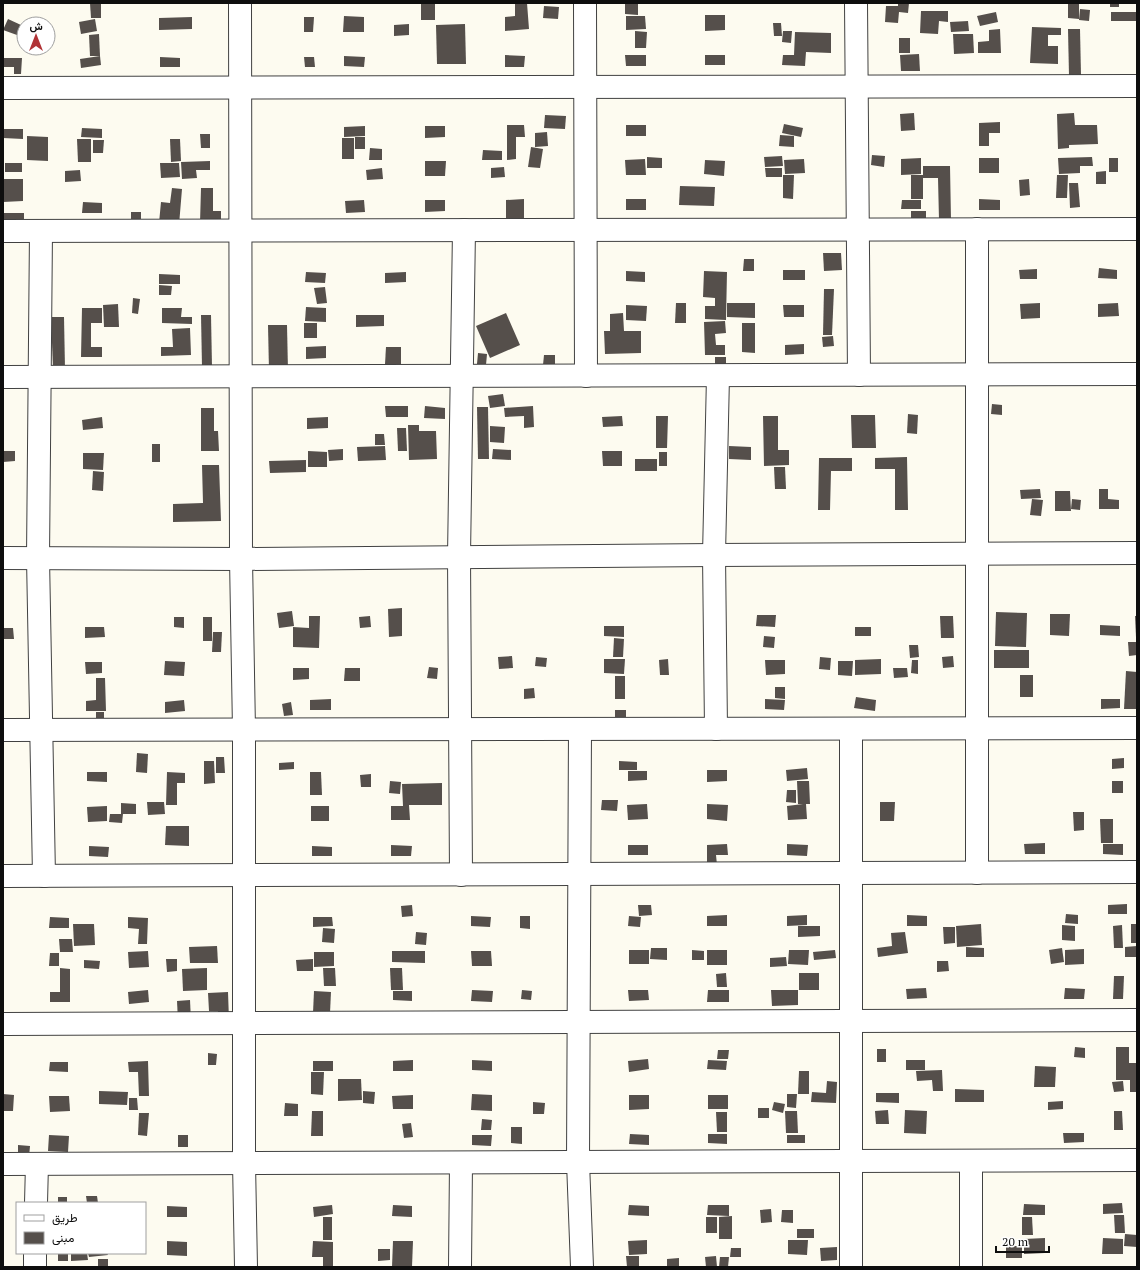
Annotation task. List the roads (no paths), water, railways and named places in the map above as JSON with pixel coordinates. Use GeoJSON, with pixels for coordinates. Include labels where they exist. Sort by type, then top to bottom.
{"type":"FeatureCollection","features":[{"type":"Feature","properties":{"kind":"street"},"geometry":{"type":"LineString","coordinates":[[240,3],[241,558],[244,730],[244,1163],[246,1267]]}},
{"type":"Feature","properties":{"kind":"street"},"geometry":{"type":"LineString","coordinates":[[585,3],[586,376]]}},
{"type":"Feature","properties":{"kind":"street"},"geometry":{"type":"LineString","coordinates":[[856,3],[859,375]]}},
{"type":"Feature","properties":{"kind":"street"},"geometry":{"type":"LineString","coordinates":[[3,88],[1137,86]]}},
{"type":"Feature","properties":{"kind":"street"},"geometry":{"type":"LineString","coordinates":[[977,229],[977,873]]}},
{"type":"Feature","properties":{"kind":"street"},"geometry":{"type":"LineString","coordinates":[[3,231],[1137,229]]}},
{"type":"Feature","properties":{"kind":"street"},"geometry":{"type":"LineString","coordinates":[[461,875],[459,556],[464,230]]}},
{"type":"Feature","properties":{"kind":"street"},"geometry":{"type":"LineString","coordinates":[[41,231],[38,558],[44,876]]}},
{"type":"Feature","properties":{"kind":"street"},"geometry":{"type":"LineString","coordinates":[[3,377],[1137,374]]}},
{"type":"Feature","properties":{"kind":"street"},"geometry":{"type":"LineString","coordinates":[[716,729],[714,555],[718,376]]}},
{"type":"Feature","properties":{"kind":"street"},"geometry":{"type":"LineString","coordinates":[[3,558],[1137,553]]}},
{"type":"Feature","properties":{"kind":"street"},"geometry":{"type":"LineString","coordinates":[[3,730],[1137,728]]}},
{"type":"Feature","properties":{"kind":"street"},"geometry":{"type":"LineString","coordinates":[[580,729],[578,1162],[582,1267]]}},
{"type":"Feature","properties":{"kind":"street"},"geometry":{"type":"LineString","coordinates":[[851,729],[851,1267]]}},
{"type":"Feature","properties":{"kind":"street"},"geometry":{"type":"LineString","coordinates":[[3,876],[1137,872]]}},
{"type":"Feature","properties":{"kind":"street"},"geometry":{"type":"LineString","coordinates":[[3,1024],[1137,1020]]}},
{"type":"Feature","properties":{"kind":"street"},"geometry":{"type":"LineString","coordinates":[[3,1164],[1137,1160]]}},
{"type":"Feature","properties":{"kind":"street"},"geometry":{"type":"LineString","coordinates":[[971,1161],[971,1267]]}},
{"type":"Feature","properties":{"kind":"street"},"geometry":{"type":"LineString","coordinates":[[460,1267],[461,1163]]}},
{"type":"Feature","properties":{"kind":"street"},"geometry":{"type":"LineString","coordinates":[[36,1202],[37,1164]]}},
{"type":"Feature","properties":{"kind":"street"},"geometry":{"type":"LineString","coordinates":[[35,1254],[35,1267]]}}]}
